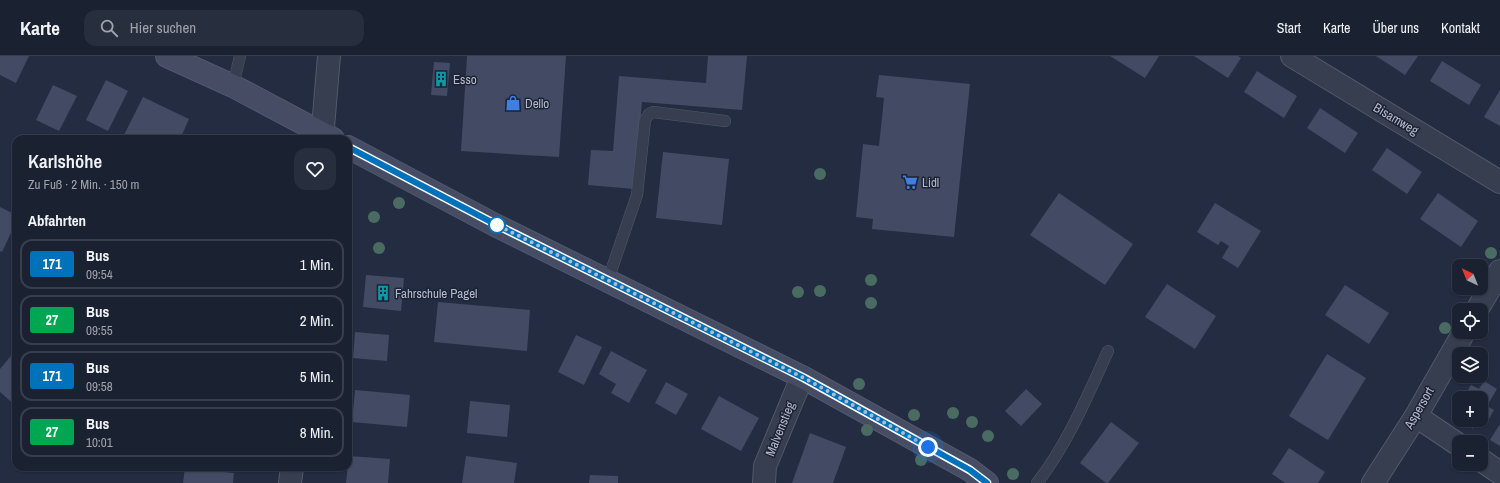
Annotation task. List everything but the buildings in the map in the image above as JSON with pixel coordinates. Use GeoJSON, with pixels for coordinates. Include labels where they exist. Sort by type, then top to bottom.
{"type":"FeatureCollection","features":[{"type":"Feature","properties":{"kind":"main road"},"geometry":{"type":"LineString","coordinates":[[166,56],[233,86],[322,135]]}},
{"type":"Feature","properties":{"kind":"main road"},"geometry":{"type":"LineString","coordinates":[[352,149],[495,224],[802,377],[970,470],[987,483]]}},
{"type":"Feature","properties":{"kind":"street"},"geometry":{"type":"LineString","coordinates":[[326,135],[329,56]]}},
{"type":"Feature","properties":{"kind":"street","name":"Bisamweg"},"geometry":{"type":"LineString","coordinates":[[1292,56],[1500,182]]}},
{"type":"Feature","properties":{"kind":"street"},"geometry":{"type":"LineString","coordinates":[[1481,303],[1500,271]]}},
{"type":"Feature","properties":{"kind":"street","name":"Aspersort"},"geometry":{"type":"LineString","coordinates":[[1373,483],[1416,416],[1460,339]]}},
{"type":"Feature","properties":{"kind":"street","name":"Malvenstieg"},"geometry":{"type":"LineString","coordinates":[[764,483],[765,466],[802,377]]}},
{"type":"Feature","properties":{"kind":"street"},"geometry":{"type":"LineString","coordinates":[[1416,416],[1452,440]]}},
{"type":"Feature","properties":{"kind":"street"},"geometry":{"type":"LineString","coordinates":[[1488,465],[1500,473]]}},
{"type":"Feature","properties":{"kind":"street"},"geometry":{"type":"LineString","coordinates":[[290,483],[292,471]]}},
{"type":"Feature","properties":{"kind":"lane"},"geometry":{"type":"LineString","coordinates":[[233,86],[240,56]]}},
{"type":"Feature","properties":{"kind":"lane"},"geometry":{"type":"LineString","coordinates":[[608,280],[637,195],[645,120],[649,114],[653,112],[725,121]]}},
{"type":"Feature","properties":{"kind":"lane"},"geometry":{"type":"LineString","coordinates":[[1037,483],[1059,452],[1074,425],[1108,351]]}},
{"type":"Feature","properties":{"kind":"bus line","name":"171"},"geometry":{"type":"LineString","coordinates":[[352,149],[495,224],[735,345],[804,378],[970,470],[987,483]]}},
{"type":"Feature","properties":{"kind":"place","name":"Esso"},"geometry":{"type":"Point","coordinates":[441,79]}},
{"type":"Feature","properties":{"kind":"place","name":"Dello"},"geometry":{"type":"Point","coordinates":[513,103]}},
{"type":"Feature","properties":{"kind":"place","name":"Lidl"},"geometry":{"type":"Point","coordinates":[910,182]}},
{"type":"Feature","properties":{"kind":"place","name":"Fahrschule Pagel"},"geometry":{"type":"Point","coordinates":[383,293]}},
{"type":"Feature","properties":{"kind":"route"},"geometry":{"type":"LineString","coordinates":[[497,225],[495,224],[735,345],[804,378],[928,447]]}}]}
